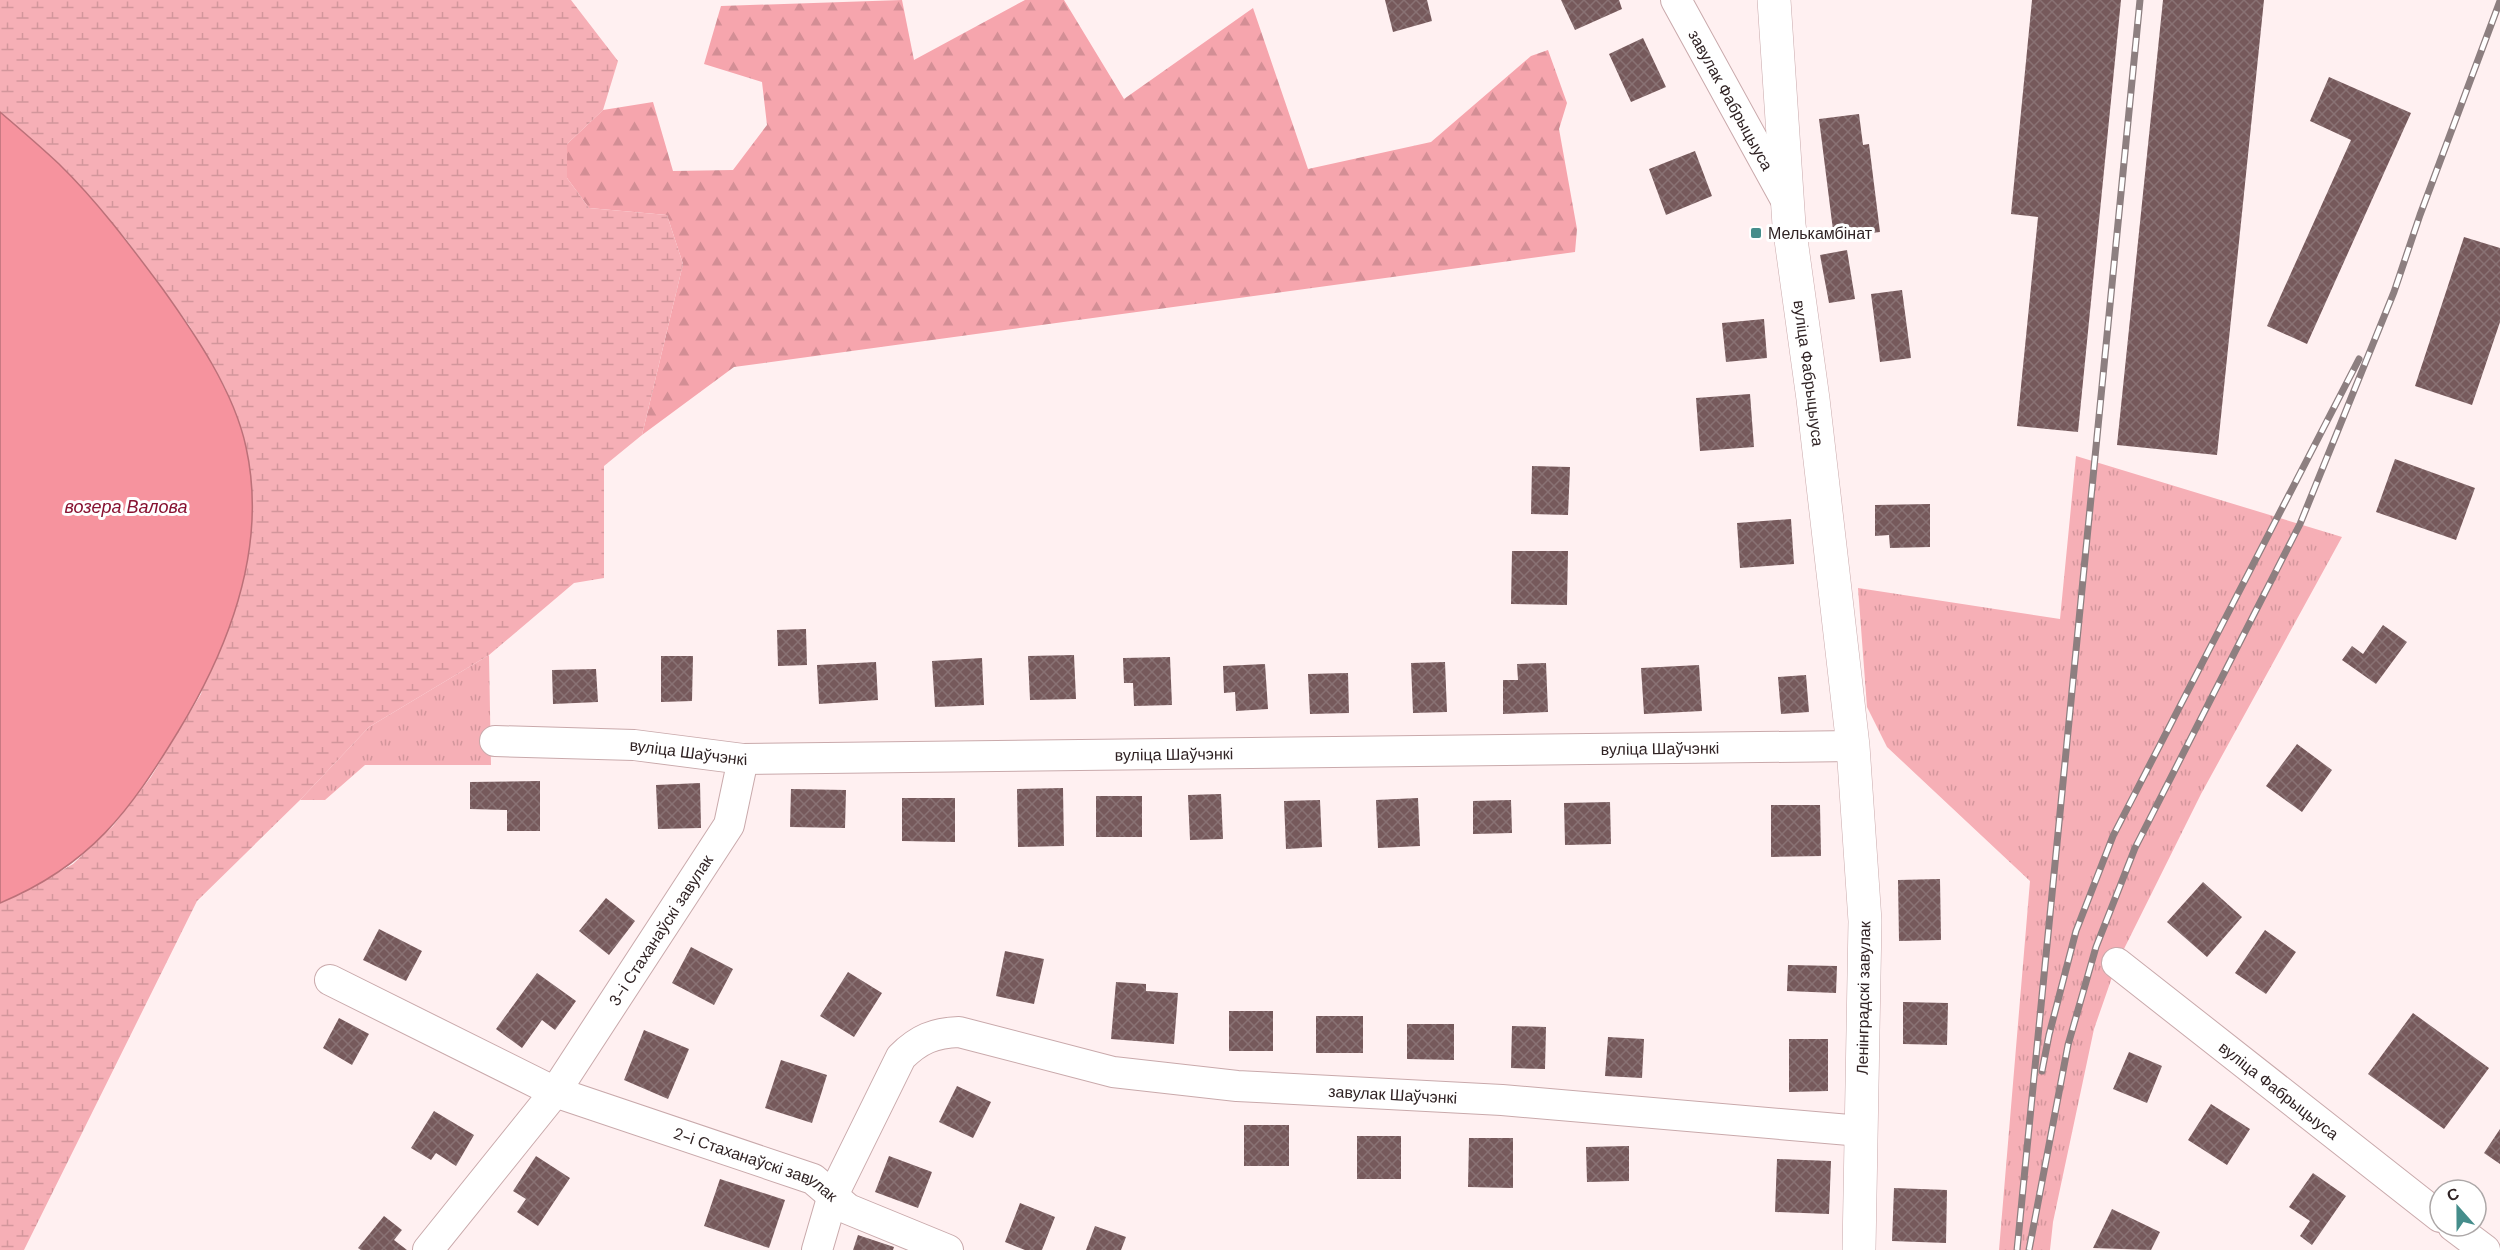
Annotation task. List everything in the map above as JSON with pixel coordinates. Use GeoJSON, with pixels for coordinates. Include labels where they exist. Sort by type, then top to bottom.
{"type":"FeatureCollection","features":[{"type":"Feature","properties":{"kind":"street","name":"завулак Фабрыцыуса"},"geometry":{"type":"LineString","coordinates":[[1676,0],[1786,200]]}},
{"type":"Feature","properties":{"kind":"street","name":"вуліца Фабрыцыуса"},"geometry":{"type":"LineString","coordinates":[[1774,0],[1786,200],[1813,399],[1853,746]]}},
{"type":"Feature","properties":{"kind":"street","name":"вуліца Шаўчэнкі"},"geometry":{"type":"LineString","coordinates":[[495,741],[634,745],[743,759],[1853,746]]}},
{"type":"Feature","properties":{"kind":"street","name":"Ленінградскі завулак"},"geometry":{"type":"LineString","coordinates":[[1853,746],[1864,921],[1859,1250]]}},
{"type":"Feature","properties":{"kind":"street","name":"3-і Стаханаўскі завулак"},"geometry":{"type":"LineString","coordinates":[[428,1250],[555,1092],[729,825],[743,759]]}},
{"type":"Feature","properties":{"kind":"street","name":"вуліца Фабрыцыуса"},"geometry":{"type":"LineString","coordinates":[[2117,963],[2428,1208]]}},
{"type":"Feature","properties":{"kind":"street"},"geometry":{"type":"LineString","coordinates":[[330,980],[555,1092]]}},
{"type":"Feature","properties":{"kind":"street","name":"завулак Шаўчэнкі"},"geometry":{"type":"LineString","coordinates":[[833,1195],[901,1057],[914,1044],[929,1035],[959,1032],[1113,1072],[1237,1086],[1502,1100],[1861,1131]]}},
{"type":"Feature","properties":{"kind":"street","name":"2-і Стаханаўскі завулак"},"geometry":{"type":"LineString","coordinates":[[555,1092],[813,1179],[848,1209],[948,1250]]}},
{"type":"Feature","properties":{"kind":"street"},"geometry":{"type":"LineString","coordinates":[[817,1250],[833,1195]]}},
{"type":"Feature","properties":{"kind":"street"},"geometry":{"type":"LineString","coordinates":[[2469,1238],[2485,1250]]}},
{"type":"Feature","properties":{"kind":"green space"},"geometry":{"type":"Polygon","coordinates":[[[0,0],[571,0],[618,61],[603,110],[567,144],[567,178],[589,208],[667,215],[683,264],[642,435],[604,466],[604,578],[574,583],[489,655],[369,727],[300,800],[197,901],[24,1250],[0,1250],[0,903],[21,894],[73,864],[113,826],[151,777],[201,694],[252,508],[246,447],[225,387],[189,325],[126,239],[60,165],[0,112],[0,0]]]}},
{"type":"Feature","properties":{"kind":"green space"},"geometry":{"type":"Polygon","coordinates":[[[902,0],[914,60],[1025,0],[1064,0],[1124,99],[1253,8],[1308,169],[1431,142],[1531,56],[1548,50],[1567,103],[1559,129],[1577,229],[1575,252],[734,367],[642,435],[683,264],[667,215],[589,208],[567,178],[567,144],[603,110],[653,102],[673,171],[733,170],[767,125],[762,82],[704,64],[721,6],[902,0]]]}},
{"type":"Feature","properties":{"kind":"green space"},"geometry":{"type":"Polygon","coordinates":[[[2076,456],[2342,537],[2201,794],[2117,963],[2094,1029],[2053,1222],[2050,1250],[1999,1250],[2030,881],[1887,747],[1867,707],[1858,588],[2060,619],[2076,456]]]}},
{"type":"Feature","properties":{"kind":"green space"},"geometry":{"type":"Polygon","coordinates":[[[489,655],[491,765],[365,765],[325,800],[300,800],[369,727],[489,655]]]}},
{"type":"Feature","properties":{"kind":"water","name":"возера Валова"},"geometry":{"type":"Polygon","coordinates":[[[0,112],[59,164],[100,208],[162,288],[200,344],[223,384],[240,426],[252,484],[252,522],[248,558],[240,594],[228,630],[197,698],[161,759],[125,810],[84,853],[32,888],[0,903],[0,112]]]}},
{"type":"Feature","properties":{"kind":"building"},"geometry":{"type":"Polygon","coordinates":[[[1385,0],[1427,0],[1432,21],[1393,32],[1385,0]]]}},
{"type":"Feature","properties":{"kind":"building"},"geometry":{"type":"Polygon","coordinates":[[[1561,0],[1619,0],[1622,9],[1575,30],[1561,0]]]}},
{"type":"Feature","properties":{"kind":"building"},"geometry":{"type":"Polygon","coordinates":[[[2032,0],[2121,0],[2078,432],[2017,426],[2038,217],[2011,214],[2032,0]]]}},
{"type":"Feature","properties":{"kind":"building"},"geometry":{"type":"Polygon","coordinates":[[[2163,0],[2264,0],[2217,455],[2117,445],[2163,0]]]}},
{"type":"Feature","properties":{"kind":"building"},"geometry":{"type":"Polygon","coordinates":[[[1643,38],[1666,87],[1631,102],[1609,54],[1643,38]]]}},
{"type":"Feature","properties":{"kind":"building"},"geometry":{"type":"Polygon","coordinates":[[[2329,77],[2411,113],[2307,344],[2267,326],[2351,140],[2310,121],[2329,77]]]}},
{"type":"Feature","properties":{"kind":"building"},"geometry":{"type":"Polygon","coordinates":[[[1859,114],[1863,145],[1869,144],[1880,232],[1834,238],[1819,119],[1859,114]]]}},
{"type":"Feature","properties":{"kind":"building"},"geometry":{"type":"Polygon","coordinates":[[[1695,151],[1712,196],[1666,215],[1649,169],[1695,151]]]}},
{"type":"Feature","properties":{"kind":"building"},"geometry":{"type":"Polygon","coordinates":[[[2464,237],[2500,248],[2500,322],[2472,405],[2415,386],[2464,237]]]}},
{"type":"Feature","properties":{"kind":"building"},"geometry":{"type":"Polygon","coordinates":[[[1847,250],[1855,299],[1829,303],[1820,255],[1847,250]]]}},
{"type":"Feature","properties":{"kind":"building"},"geometry":{"type":"Polygon","coordinates":[[[1902,290],[1911,358],[1880,362],[1871,294],[1902,290]]]}},
{"type":"Feature","properties":{"kind":"building"},"geometry":{"type":"Polygon","coordinates":[[[1764,319],[1767,358],[1726,362],[1722,323],[1764,319]]]}},
{"type":"Feature","properties":{"kind":"building"},"geometry":{"type":"Polygon","coordinates":[[[1750,394],[1754,447],[1700,451],[1696,398],[1750,394]]]}},
{"type":"Feature","properties":{"kind":"building"},"geometry":{"type":"Polygon","coordinates":[[[2395,459],[2475,488],[2456,540],[2376,512],[2395,459]]]}},
{"type":"Feature","properties":{"kind":"building"},"geometry":{"type":"Polygon","coordinates":[[[1532,466],[1570,467],[1568,515],[1531,514],[1532,466]]]}},
{"type":"Feature","properties":{"kind":"building"},"geometry":{"type":"Polygon","coordinates":[[[1930,504],[1930,547],[1890,548],[1889,535],[1875,536],[1875,505],[1930,504]]]}},
{"type":"Feature","properties":{"kind":"building"},"geometry":{"type":"Polygon","coordinates":[[[1791,519],[1794,564],[1740,568],[1737,523],[1791,519]]]}},
{"type":"Feature","properties":{"kind":"building"},"geometry":{"type":"Polygon","coordinates":[[[1512,551],[1568,551],[1567,605],[1511,604],[1512,551]]]}},
{"type":"Feature","properties":{"kind":"building"},"geometry":{"type":"Polygon","coordinates":[[[2383,625],[2407,642],[2376,684],[2342,660],[2352,646],[2363,654],[2383,625]]]}},
{"type":"Feature","properties":{"kind":"building"},"geometry":{"type":"Polygon","coordinates":[[[806,629],[807,665],[778,666],[777,630],[806,629]]]}},
{"type":"Feature","properties":{"kind":"building"},"geometry":{"type":"Polygon","coordinates":[[[1074,655],[1076,699],[1030,700],[1028,656],[1074,655]]]}},
{"type":"Feature","properties":{"kind":"building"},"geometry":{"type":"Polygon","coordinates":[[[661,656],[693,656],[692,701],[661,702],[661,656]]]}},
{"type":"Feature","properties":{"kind":"building"},"geometry":{"type":"Polygon","coordinates":[[[1170,657],[1172,705],[1134,706],[1133,683],[1124,683],[1123,658],[1170,657]]]}},
{"type":"Feature","properties":{"kind":"building"},"geometry":{"type":"Polygon","coordinates":[[[982,658],[984,705],[935,707],[932,661],[982,658]]]}},
{"type":"Feature","properties":{"kind":"building"},"geometry":{"type":"Polygon","coordinates":[[[876,662],[878,700],[819,704],[817,665],[876,662]]]}},
{"type":"Feature","properties":{"kind":"building"},"geometry":{"type":"Polygon","coordinates":[[[1445,662],[1447,712],[1413,713],[1411,663],[1445,662]]]}},
{"type":"Feature","properties":{"kind":"building"},"geometry":{"type":"Polygon","coordinates":[[[1546,663],[1548,712],[1503,714],[1503,680],[1518,680],[1517,664],[1546,663]]]}},
{"type":"Feature","properties":{"kind":"building"},"geometry":{"type":"Polygon","coordinates":[[[1265,664],[1268,709],[1236,711],[1235,692],[1224,693],[1223,666],[1265,664]]]}},
{"type":"Feature","properties":{"kind":"building"},"geometry":{"type":"Polygon","coordinates":[[[1699,665],[1702,711],[1644,714],[1641,668],[1699,665]]]}},
{"type":"Feature","properties":{"kind":"building"},"geometry":{"type":"Polygon","coordinates":[[[596,669],[598,702],[553,704],[552,670],[596,669]]]}},
{"type":"Feature","properties":{"kind":"building"},"geometry":{"type":"Polygon","coordinates":[[[1348,673],[1349,713],[1310,714],[1308,674],[1348,673]]]}},
{"type":"Feature","properties":{"kind":"building"},"geometry":{"type":"Polygon","coordinates":[[[1806,675],[1809,712],[1781,714],[1778,677],[1806,675]]]}},
{"type":"Feature","properties":{"kind":"building"},"geometry":{"type":"Polygon","coordinates":[[[2297,744],[2332,770],[2302,812],[2266,786],[2297,744]]]}},
{"type":"Feature","properties":{"kind":"building"},"geometry":{"type":"Polygon","coordinates":[[[540,781],[540,831],[507,831],[507,810],[470,809],[470,782],[540,781]]]}},
{"type":"Feature","properties":{"kind":"building"},"geometry":{"type":"Polygon","coordinates":[[[700,783],[701,828],[658,829],[656,785],[700,783]]]}},
{"type":"Feature","properties":{"kind":"building"},"geometry":{"type":"Polygon","coordinates":[[[1063,788],[1064,846],[1018,847],[1017,789],[1063,788]]]}},
{"type":"Feature","properties":{"kind":"building"},"geometry":{"type":"Polygon","coordinates":[[[791,789],[846,790],[845,828],[790,827],[791,789]]]}},
{"type":"Feature","properties":{"kind":"building"},"geometry":{"type":"Polygon","coordinates":[[[1221,794],[1223,839],[1190,840],[1188,795],[1221,794]]]}},
{"type":"Feature","properties":{"kind":"building"},"geometry":{"type":"Polygon","coordinates":[[[1096,796],[1142,796],[1142,837],[1096,837],[1096,796]]]}},
{"type":"Feature","properties":{"kind":"building"},"geometry":{"type":"Polygon","coordinates":[[[902,798],[955,798],[955,842],[902,841],[902,798]]]}},
{"type":"Feature","properties":{"kind":"building"},"geometry":{"type":"Polygon","coordinates":[[[1418,798],[1420,846],[1378,848],[1376,800],[1418,798]]]}},
{"type":"Feature","properties":{"kind":"building"},"geometry":{"type":"Polygon","coordinates":[[[1320,800],[1322,847],[1286,849],[1284,801],[1320,800]]]}},
{"type":"Feature","properties":{"kind":"building"},"geometry":{"type":"Polygon","coordinates":[[[1511,800],[1512,833],[1473,834],[1473,801],[1511,800]]]}},
{"type":"Feature","properties":{"kind":"building"},"geometry":{"type":"Polygon","coordinates":[[[1610,802],[1611,844],[1565,845],[1564,803],[1610,802]]]}},
{"type":"Feature","properties":{"kind":"building"},"geometry":{"type":"Polygon","coordinates":[[[1771,805],[1820,805],[1821,856],[1771,857],[1771,805]]]}},
{"type":"Feature","properties":{"kind":"building"},"geometry":{"type":"Polygon","coordinates":[[[1940,879],[1941,940],[1899,941],[1898,880],[1940,879]]]}},
{"type":"Feature","properties":{"kind":"building"},"geometry":{"type":"Polygon","coordinates":[[[2203,882],[2242,917],[2207,957],[2167,922],[2203,882]]]}},
{"type":"Feature","properties":{"kind":"building"},"geometry":{"type":"Polygon","coordinates":[[[606,898],[635,921],[609,955],[579,931],[606,898]]]}},
{"type":"Feature","properties":{"kind":"building"},"geometry":{"type":"Polygon","coordinates":[[[379,929],[422,951],[406,981],[363,960],[379,929]]]}},
{"type":"Feature","properties":{"kind":"building"},"geometry":{"type":"Polygon","coordinates":[[[2265,930],[2296,952],[2266,994],[2235,973],[2265,930]]]}},
{"type":"Feature","properties":{"kind":"building"},"geometry":{"type":"Polygon","coordinates":[[[691,947],[733,969],[714,1005],[672,983],[691,947]]]}},
{"type":"Feature","properties":{"kind":"building"},"geometry":{"type":"Polygon","coordinates":[[[1005,951],[1044,959],[1034,1004],[996,996],[1005,951]]]}},
{"type":"Feature","properties":{"kind":"building"},"geometry":{"type":"Polygon","coordinates":[[[1788,965],[1837,966],[1836,993],[1787,991],[1788,965]]]}},
{"type":"Feature","properties":{"kind":"building"},"geometry":{"type":"Polygon","coordinates":[[[848,972],[882,993],[854,1037],[820,1016],[848,972]]]}},
{"type":"Feature","properties":{"kind":"building"},"geometry":{"type":"Polygon","coordinates":[[[537,973],[576,1001],[555,1030],[542,1020],[522,1048],[496,1029],[537,973]]]}},
{"type":"Feature","properties":{"kind":"building"},"geometry":{"type":"Polygon","coordinates":[[[1116,982],[1146,984],[1146,991],[1178,993],[1174,1044],[1111,1039],[1116,982]]]}},
{"type":"Feature","properties":{"kind":"building"},"geometry":{"type":"Polygon","coordinates":[[[1903,1002],[1948,1003],[1947,1045],[1903,1044],[1903,1002]]]}},
{"type":"Feature","properties":{"kind":"building"},"geometry":{"type":"Polygon","coordinates":[[[1229,1011],[1273,1011],[1273,1051],[1229,1051],[1229,1011]]]}},
{"type":"Feature","properties":{"kind":"building"},"geometry":{"type":"Polygon","coordinates":[[[2413,1013],[2489,1068],[2444,1129],[2368,1074],[2413,1013]]]}},
{"type":"Feature","properties":{"kind":"building"},"geometry":{"type":"Polygon","coordinates":[[[1316,1016],[1363,1016],[1363,1053],[1316,1053],[1316,1016]]]}},
{"type":"Feature","properties":{"kind":"building"},"geometry":{"type":"Polygon","coordinates":[[[339,1018],[369,1034],[352,1065],[323,1048],[339,1018]]]}},
{"type":"Feature","properties":{"kind":"building"},"geometry":{"type":"Polygon","coordinates":[[[1407,1024],[1454,1024],[1454,1060],[1407,1059],[1407,1024]]]}},
{"type":"Feature","properties":{"kind":"building"},"geometry":{"type":"Polygon","coordinates":[[[1512,1026],[1546,1027],[1545,1069],[1511,1068],[1512,1026]]]}},
{"type":"Feature","properties":{"kind":"building"},"geometry":{"type":"Polygon","coordinates":[[[644,1030],[689,1049],[668,1099],[624,1080],[644,1030]]]}},
{"type":"Feature","properties":{"kind":"building"},"geometry":{"type":"Polygon","coordinates":[[[1608,1037],[1644,1039],[1642,1078],[1605,1076],[1608,1037]]]}},
{"type":"Feature","properties":{"kind":"building"},"geometry":{"type":"Polygon","coordinates":[[[1789,1039],[1828,1039],[1828,1091],[1789,1092],[1789,1039]]]}},
{"type":"Feature","properties":{"kind":"building"},"geometry":{"type":"Polygon","coordinates":[[[2129,1052],[2162,1066],[2147,1103],[2113,1089],[2129,1052]]]}},
{"type":"Feature","properties":{"kind":"building"},"geometry":{"type":"Polygon","coordinates":[[[781,1060],[827,1075],[812,1123],[765,1108],[781,1060]]]}},
{"type":"Feature","properties":{"kind":"building"},"geometry":{"type":"Polygon","coordinates":[[[957,1086],[991,1102],[973,1138],[939,1122],[957,1086]]]}},
{"type":"Feature","properties":{"kind":"building"},"geometry":{"type":"Polygon","coordinates":[[[2211,1104],[2250,1129],[2227,1165],[2188,1140],[2211,1104]]]}},
{"type":"Feature","properties":{"kind":"building"},"geometry":{"type":"Polygon","coordinates":[[[434,1111],[474,1135],[456,1166],[436,1153],[431,1160],[411,1148],[434,1111]]]}},
{"type":"Feature","properties":{"kind":"building"},"geometry":{"type":"Polygon","coordinates":[[[1244,1125],[1289,1125],[1289,1166],[1244,1166],[1244,1125]]]}},
{"type":"Feature","properties":{"kind":"building"},"geometry":{"type":"Polygon","coordinates":[[[2500,1129],[2500,1164],[2484,1153],[2500,1129]]]}},
{"type":"Feature","properties":{"kind":"building"},"geometry":{"type":"Polygon","coordinates":[[[1357,1136],[1401,1136],[1401,1179],[1357,1179],[1357,1136]]]}},
{"type":"Feature","properties":{"kind":"building"},"geometry":{"type":"Polygon","coordinates":[[[1469,1138],[1513,1138],[1513,1188],[1468,1187],[1469,1138]]]}},
{"type":"Feature","properties":{"kind":"building"},"geometry":{"type":"Polygon","coordinates":[[[1629,1146],[1629,1181],[1587,1182],[1586,1147],[1629,1146]]]}},
{"type":"Feature","properties":{"kind":"building"},"geometry":{"type":"Polygon","coordinates":[[[536,1156],[570,1178],[538,1226],[517,1212],[526,1199],[513,1191],[536,1156]]]}},
{"type":"Feature","properties":{"kind":"building"},"geometry":{"type":"Polygon","coordinates":[[[889,1156],[932,1172],[918,1208],[875,1192],[889,1156]]]}},
{"type":"Feature","properties":{"kind":"building"},"geometry":{"type":"Polygon","coordinates":[[[1777,1159],[1831,1161],[1829,1214],[1775,1212],[1777,1159]]]}},
{"type":"Feature","properties":{"kind":"building"},"geometry":{"type":"Polygon","coordinates":[[[2313,1173],[2346,1196],[2312,1245],[2300,1236],[2310,1221],[2289,1207],[2313,1173]]]}},
{"type":"Feature","properties":{"kind":"building"},"geometry":{"type":"Polygon","coordinates":[[[720,1179],[785,1200],[769,1248],[704,1226],[720,1179]]]}},
{"type":"Feature","properties":{"kind":"building"},"geometry":{"type":"Polygon","coordinates":[[[1894,1188],[1947,1190],[1946,1243],[1892,1241],[1894,1188]]]}},
{"type":"Feature","properties":{"kind":"building"},"geometry":{"type":"Polygon","coordinates":[[[1020,1203],[1055,1217],[1042,1250],[1025,1250],[1005,1242],[1020,1203]]]}},
{"type":"Feature","properties":{"kind":"building"},"geometry":{"type":"Polygon","coordinates":[[[2112,1209],[2160,1232],[2151,1250],[2093,1248],[2112,1209]]]}},
{"type":"Feature","properties":{"kind":"building"},"geometry":{"type":"Polygon","coordinates":[[[384,1216],[402,1230],[394,1240],[407,1250],[361,1250],[358,1248],[384,1216]]]}},
{"type":"Feature","properties":{"kind":"building"},"geometry":{"type":"Polygon","coordinates":[[[1095,1226],[1126,1237],[1121,1250],[1086,1250],[1095,1226]]]}},
{"type":"Feature","properties":{"kind":"building"},"geometry":{"type":"Polygon","coordinates":[[[858,1235],[894,1247],[893,1250],[853,1250],[858,1235]]]}},
{"type":"Feature","properties":{"kind":"railway"},"geometry":{"type":"LineString","coordinates":[[2017,1250],[2140,0]]}},
{"type":"Feature","properties":{"kind":"railway"},"geometry":{"type":"LineString","coordinates":[[2029,1250],[2068,1045],[2096,947],[2135,848],[2300,524],[2394,292],[2420,215],[2500,1]]}},
{"type":"Feature","properties":{"kind":"railway"},"geometry":{"type":"LineString","coordinates":[[2042,1071],[2076,931],[2113,836],[2359,359]]}},
{"type":"Feature","properties":{"kind":"place","name":"Мелькамбінат"},"geometry":{"type":"Point","coordinates":[1756,233]}}]}
